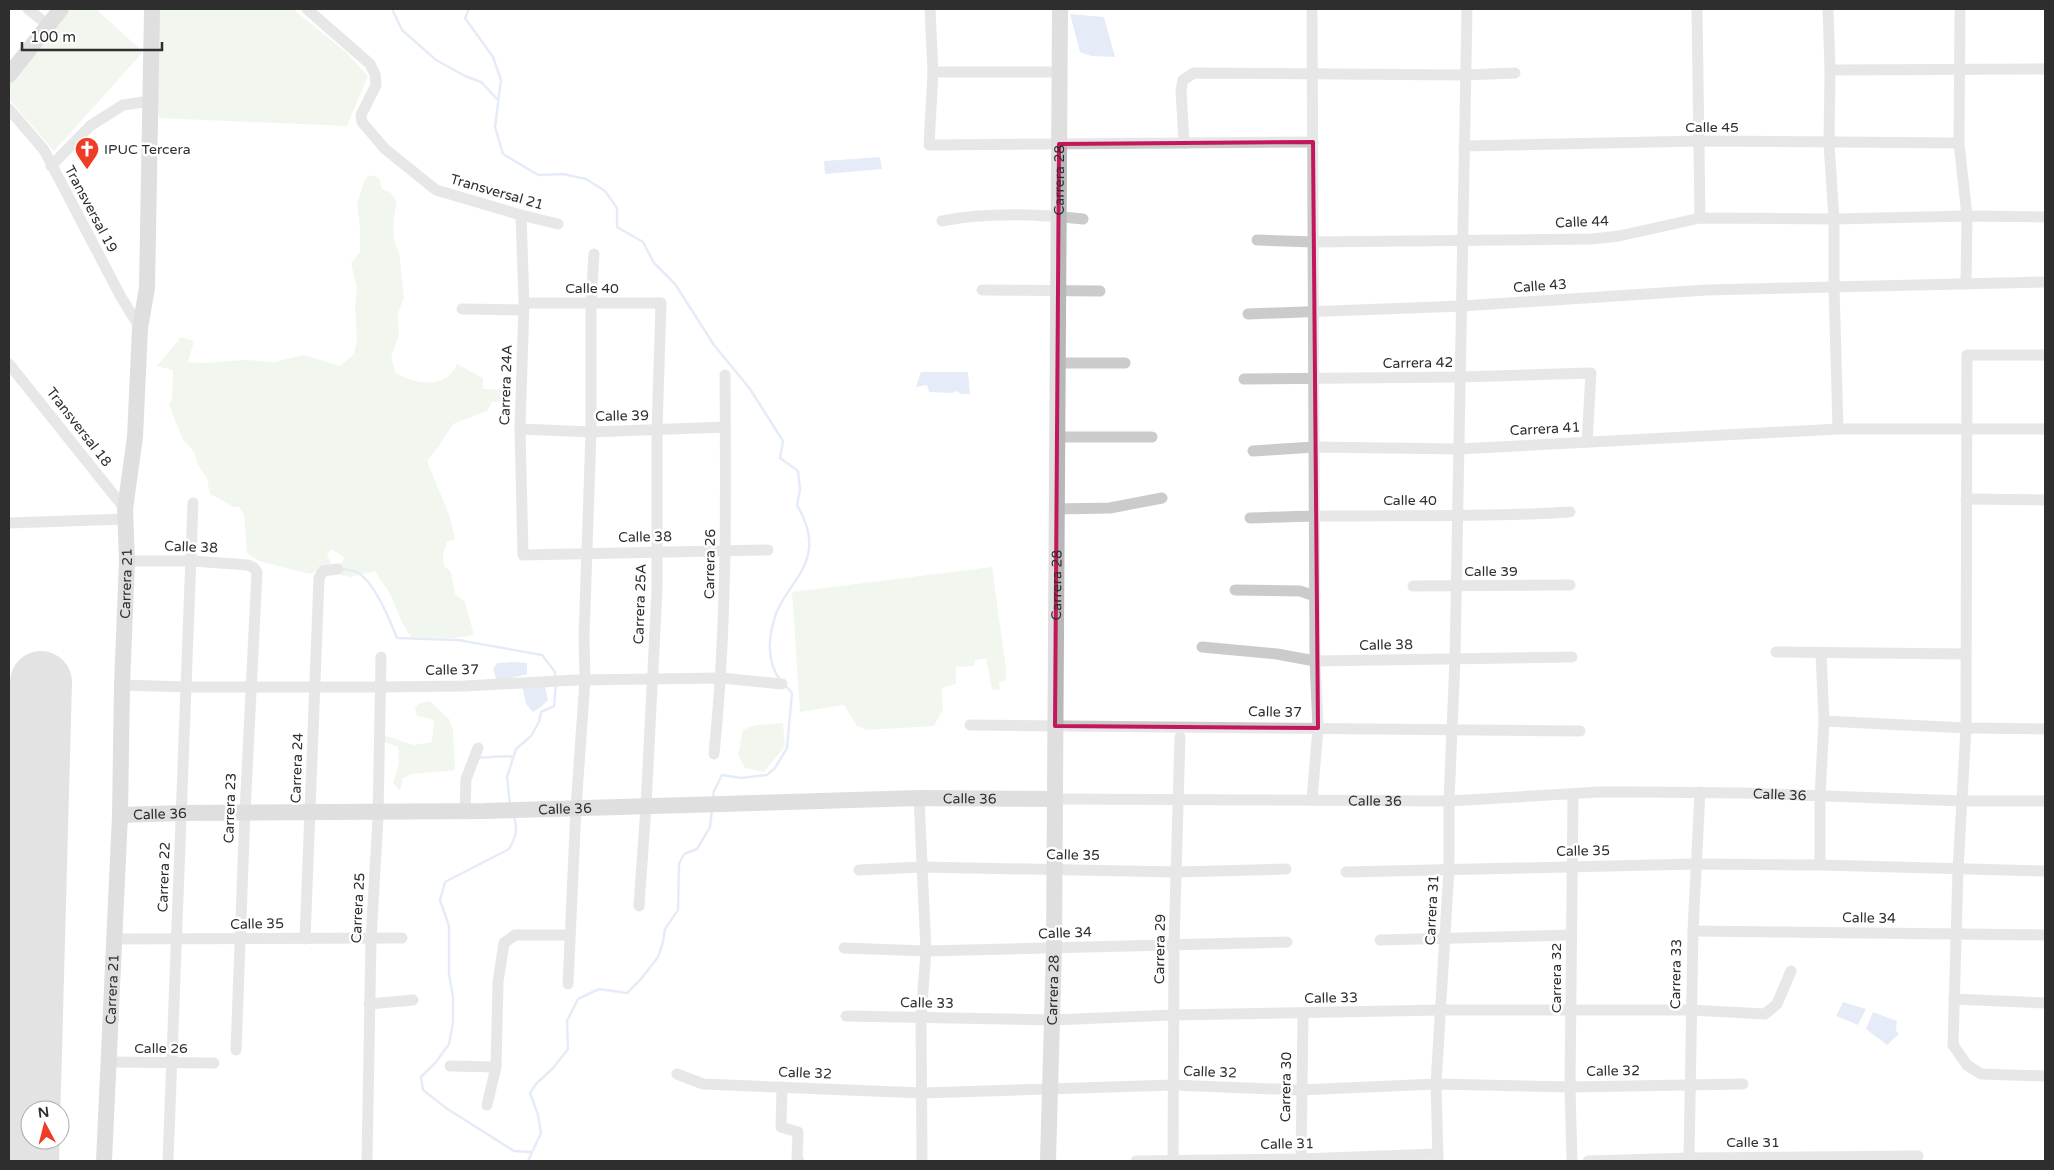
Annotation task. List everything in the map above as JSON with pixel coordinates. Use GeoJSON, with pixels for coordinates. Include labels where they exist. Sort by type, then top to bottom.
{"type":"FeatureCollection","features":[{"type":"Feature","properties":{"kind":"street"},"geometry":{"type":"LineString","coordinates":[[28,9],[48,25]]}},
{"type":"Feature","properties":{"kind":"street"},"geometry":{"type":"LineString","coordinates":[[9,75],[61,9]]}},
{"type":"Feature","properties":{"kind":"street","name":"Carrera 21"},"geometry":{"type":"LineString","coordinates":[[104,1161],[120,815],[122,685],[127,561],[126,514],[135,438],[140,328],[147,288],[152,9]]}},
{"type":"Feature","properties":{"kind":"street","name":"Transversal 21"},"geometry":{"type":"LineString","coordinates":[[307,9],[370,64],[375,74],[376,85],[360,115],[362,122],[385,149],[436,190],[521,216],[558,224]]}},
{"type":"Feature","properties":{"kind":"street"},"geometry":{"type":"LineString","coordinates":[[930,9],[933,72],[929,145],[1313,142]]}},
{"type":"Feature","properties":{"kind":"street","name":"Carrera 28"},"geometry":{"type":"LineString","coordinates":[[1048,1161],[1054,949],[1060,9]]}},
{"type":"Feature","properties":{"kind":"street"},"geometry":{"type":"LineString","coordinates":[[1312,9],[1315,661],[1318,728],[1312,800]]}},
{"type":"Feature","properties":{"kind":"street","name":"Carrera 31"},"geometry":{"type":"LineString","coordinates":[[1438,1157],[1436,1084],[1449,869],[1448,801],[1456,659],[1467,9]]}},
{"type":"Feature","properties":{"kind":"street"},"geometry":{"type":"LineString","coordinates":[[1697,9],[1700,218]]}},
{"type":"Feature","properties":{"kind":"street"},"geometry":{"type":"LineString","coordinates":[[1828,9],[1830,70],[1829,144],[1834,220],[1838,429]]}},
{"type":"Feature","properties":{"kind":"street"},"geometry":{"type":"LineString","coordinates":[[1960,9],[1958,70],[1959,143],[1966,216],[1966,284]]}},
{"type":"Feature","properties":{"kind":"street"},"geometry":{"type":"LineString","coordinates":[[1830,70],[2045,69]]}},
{"type":"Feature","properties":{"kind":"street"},"geometry":{"type":"LineString","coordinates":[[933,72],[1060,72]]}},
{"type":"Feature","properties":{"kind":"street"},"geometry":{"type":"LineString","coordinates":[[1184,143],[1180,90],[1183,80],[1194,73],[1465,75],[1515,73]]}},
{"type":"Feature","properties":{"kind":"street"},"geometry":{"type":"LineString","coordinates":[[51,166],[90,126],[123,104],[150,101]]}},
{"type":"Feature","properties":{"kind":"street","name":"Transversal 19"},"geometry":{"type":"LineString","coordinates":[[9,109],[44,150],[140,328]]}},
{"type":"Feature","properties":{"kind":"street","name":"Calle 45"},"geometry":{"type":"LineString","coordinates":[[1464,146],[1699,141],[1829,144],[1959,143]]}},
{"type":"Feature","properties":{"kind":"street","name":"Carrera 24A"},"geometry":{"type":"LineString","coordinates":[[521,216],[524,306],[520,429],[523,555]]}},
{"type":"Feature","properties":{"kind":"street"},"geometry":{"type":"LineString","coordinates":[[942,221],[969,216],[1059,216],[1084,220]]}},
{"type":"Feature","properties":{"kind":"street","name":"Calle 44"},"geometry":{"type":"LineString","coordinates":[[1257,240],[1313,242],[1592,239],[1619,236],[1700,218],[1834,220],[2045,216]]}},
{"type":"Feature","properties":{"kind":"street"},"geometry":{"type":"LineString","coordinates":[[568,984],[587,554],[591,432],[591,304],[594,254]]}},
{"type":"Feature","properties":{"kind":"street","name":"Calle 43"},"geometry":{"type":"LineString","coordinates":[[1248,314],[1462,306],[1707,290],[2045,282]]}},
{"type":"Feature","properties":{"kind":"street"},"geometry":{"type":"LineString","coordinates":[[982,290],[1100,291]]}},
{"type":"Feature","properties":{"kind":"street","name":"Calle 40"},"geometry":{"type":"LineString","coordinates":[[462,309],[519,310],[524,306],[661,303]]}},
{"type":"Feature","properties":{"kind":"street","name":"Carrera 25A"},"geometry":{"type":"LineString","coordinates":[[639,906],[646,806],[657,552],[657,430],[661,303]]}},
{"type":"Feature","properties":{"kind":"street"},"geometry":{"type":"LineString","coordinates":[[2045,355],[1967,355],[1966,728],[1958,870],[1953,1045],[1966,1065],[1981,1074],[2045,1076]]}},
{"type":"Feature","properties":{"kind":"street"},"geometry":{"type":"LineString","coordinates":[[1058,363],[1125,363]]}},
{"type":"Feature","properties":{"kind":"street","name":"Transversal 18"},"geometry":{"type":"LineString","coordinates":[[9,364],[126,514]]}},
{"type":"Feature","properties":{"kind":"street","name":"Carrera 42"},"geometry":{"type":"LineString","coordinates":[[1244,379],[1460,377],[1591,373],[1587,442]]}},
{"type":"Feature","properties":{"kind":"street"},"geometry":{"type":"LineString","coordinates":[[9,382],[18,374]]}},
{"type":"Feature","properties":{"kind":"street","name":"Carrera 26"},"geometry":{"type":"LineString","coordinates":[[714,754],[722,678],[726,550],[724,375]]}},
{"type":"Feature","properties":{"kind":"street","name":"Calle 39"},"geometry":{"type":"LineString","coordinates":[[520,429],[591,432],[725,426]]}},
{"type":"Feature","properties":{"kind":"street","name":"Carrera 41"},"geometry":{"type":"LineString","coordinates":[[1253,452],[1314,447],[1459,449],[1838,429],[2045,429]]}},
{"type":"Feature","properties":{"kind":"street"},"geometry":{"type":"LineString","coordinates":[[1057,437],[1152,437]]}},
{"type":"Feature","properties":{"kind":"street"},"geometry":{"type":"LineString","coordinates":[[1056,508],[1110,508],[1162,498]]}},
{"type":"Feature","properties":{"kind":"street"},"geometry":{"type":"LineString","coordinates":[[1966,499],[2045,500]]}},
{"type":"Feature","properties":{"kind":"street","name":"Carrera 22"},"geometry":{"type":"LineString","coordinates":[[168,1161],[193,503]]}},
{"type":"Feature","properties":{"kind":"street","name":"Calle 40"},"geometry":{"type":"LineString","coordinates":[[1250,518],[1315,515],[1515,516],[1570,512]]}},
{"type":"Feature","properties":{"kind":"street"},"geometry":{"type":"LineString","coordinates":[[9,523],[126,514]]}},
{"type":"Feature","properties":{"kind":"street","name":"Calle 38"},"geometry":{"type":"LineString","coordinates":[[523,555],[768,550]]}},
{"type":"Feature","properties":{"kind":"street","name":"Calle 38"},"geometry":{"type":"LineString","coordinates":[[127,561],[192,561],[250,565],[254,568]]}},
{"type":"Feature","properties":{"kind":"street","name":"Carrera 23"},"geometry":{"type":"LineString","coordinates":[[236,1050],[256,572],[254,568]]}},
{"type":"Feature","properties":{"kind":"street","name":"Carrera 24"},"geometry":{"type":"LineString","coordinates":[[305,939],[319,598],[318,578],[323,571],[338,569]]}},
{"type":"Feature","properties":{"kind":"street","name":"Calle 39"},"geometry":{"type":"LineString","coordinates":[[1413,586],[1570,585]]}},
{"type":"Feature","properties":{"kind":"street"},"geometry":{"type":"LineString","coordinates":[[1235,590],[1300,591],[1315,596]]}},
{"type":"Feature","properties":{"kind":"street","name":"Calle 38"},"geometry":{"type":"LineString","coordinates":[[1202,647],[1277,654],[1315,661],[1572,657]]}},
{"type":"Feature","properties":{"kind":"street"},"geometry":{"type":"LineString","coordinates":[[1776,652],[1965,654]]}},
{"type":"Feature","properties":{"kind":"street"},"geometry":{"type":"LineString","coordinates":[[1820,865],[1820,796],[1824,721],[1821,653]]}},
{"type":"Feature","properties":{"kind":"street","name":"Carrera 25"},"geometry":{"type":"LineString","coordinates":[[367,1161],[369,1004],[378,811],[381,657]]}},
{"type":"Feature","properties":{"kind":"street","name":"Calle 37"},"geometry":{"type":"LineString","coordinates":[[122,685],[380,687],[464,686],[581,680],[722,678],[782,684]]}},
{"type":"Feature","properties":{"kind":"street"},"geometry":{"type":"LineString","coordinates":[[1824,721],[1966,728],[2045,729]]}},
{"type":"Feature","properties":{"kind":"street","name":"Calle 37"},"geometry":{"type":"LineString","coordinates":[[970,725],[1580,730]]}},
{"type":"Feature","properties":{"kind":"street","name":"Carrera 29"},"geometry":{"type":"LineString","coordinates":[[1173,1161],[1174,944],[1180,737]]}},
{"type":"Feature","properties":{"kind":"street"},"geometry":{"type":"LineString","coordinates":[[465,811],[466,779],[478,748]]}},
{"type":"Feature","properties":{"kind":"street","name":"Calle 36"},"geometry":{"type":"LineString","coordinates":[[120,815],[311,811],[484,811],[919,798],[1448,801],[1607,792],[1700,792],[1963,801],[2045,800]]}},
{"type":"Feature","properties":{"kind":"street","name":"Carrera 33"},"geometry":{"type":"LineString","coordinates":[[1690,1158],[1690,1010],[1695,864],[1700,792]]}},
{"type":"Feature","properties":{"kind":"street","name":"Carrera 32"},"geometry":{"type":"LineString","coordinates":[[1572,1161],[1570,1088],[1573,794]]}},
{"type":"Feature","properties":{"kind":"street"},"geometry":{"type":"LineString","coordinates":[[919,798],[926,951],[921,1017],[922,1161]]}},
{"type":"Feature","properties":{"kind":"street","name":"Calle 35"},"geometry":{"type":"LineString","coordinates":[[1346,872],[1695,864],[2045,871]]}},
{"type":"Feature","properties":{"kind":"street","name":"Calle 35"},"geometry":{"type":"LineString","coordinates":[[859,870],[921,867],[1177,872],[1286,869]]}},
{"type":"Feature","properties":{"kind":"street","name":"Calle 34"},"geometry":{"type":"LineString","coordinates":[[1693,931],[2045,935]]}},
{"type":"Feature","properties":{"kind":"street"},"geometry":{"type":"LineString","coordinates":[[487,1105],[496,1067],[498,982],[504,943],[515,935],[570,935]]}},
{"type":"Feature","properties":{"kind":"street"},"geometry":{"type":"LineString","coordinates":[[1380,940],[1571,935]]}},
{"type":"Feature","properties":{"kind":"street","name":"Calle 35"},"geometry":{"type":"LineString","coordinates":[[114,939],[402,938]]}},
{"type":"Feature","properties":{"kind":"street","name":"Calle 34"},"geometry":{"type":"LineString","coordinates":[[844,948],[926,951],[1287,942]]}},
{"type":"Feature","properties":{"kind":"street","name":"Calle 33"},"geometry":{"type":"LineString","coordinates":[[846,1016],[1052,1020],[1173,1015],[1441,1010],[1690,1010],[1765,1014],[1777,1004],[1791,970]]}},
{"type":"Feature","properties":{"kind":"street"},"geometry":{"type":"LineString","coordinates":[[1954,998],[2045,1003]]}},
{"type":"Feature","properties":{"kind":"street"},"geometry":{"type":"LineString","coordinates":[[369,1004],[413,1000]]}},
{"type":"Feature","properties":{"kind":"street","name":"Carrera 30"},"geometry":{"type":"LineString","coordinates":[[1300,1160],[1303,1014]]}},
{"type":"Feature","properties":{"kind":"street","name":"Calle 26"},"geometry":{"type":"LineString","coordinates":[[108,1062],[214,1063]]}},
{"type":"Feature","properties":{"kind":"street"},"geometry":{"type":"LineString","coordinates":[[450,1066],[496,1067]]}},
{"type":"Feature","properties":{"kind":"street","name":"Calle 32"},"geometry":{"type":"LineString","coordinates":[[676,1074],[703,1084],[922,1093],[1174,1086],[1300,1090],[1436,1084],[1570,1088],[1744,1084]]}},
{"type":"Feature","properties":{"kind":"street"},"geometry":{"type":"LineString","coordinates":[[782,1087],[781,1127],[798,1132],[797,1159],[799,1161]]}},
{"type":"Feature","properties":{"kind":"street","name":"Calle 31"},"geometry":{"type":"LineString","coordinates":[[1588,1161],[1918,1156]]}},
{"type":"Feature","properties":{"kind":"street","name":"Calle 31"},"geometry":{"type":"LineString","coordinates":[[1136,1161],[1438,1157]]}},
{"type":"Feature","properties":{"kind":"highlighted area"},"geometry":{"type":"Polygon","coordinates":[[[1313,142],[1318,728],[1055,726],[1059,144],[1313,142]]]}},
{"type":"Feature","properties":{"kind":"green space"},"geometry":{"type":"Polygon","coordinates":[[[71,9],[96,9],[143,52],[54,151],[9,99],[9,83],[71,9]]]}},
{"type":"Feature","properties":{"kind":"green space"},"geometry":{"type":"Polygon","coordinates":[[[158,9],[293,9],[346,52],[368,76],[347,126],[159,118],[155,82],[158,9]]]}},
{"type":"Feature","properties":{"kind":"green space"},"geometry":{"type":"Polygon","coordinates":[[[370,175],[379,178],[382,189],[391,193],[397,202],[394,220],[394,241],[399,251],[404,298],[398,313],[399,334],[391,357],[396,373],[421,382],[438,381],[446,378],[457,364],[483,378],[483,389],[510,390],[512,402],[492,402],[487,411],[453,424],[427,461],[450,517],[455,539],[447,542],[443,562],[451,572],[455,594],[465,602],[474,635],[453,638],[411,637],[402,622],[390,594],[375,571],[351,577],[341,575],[340,564],[345,558],[332,549],[327,554],[331,564],[310,574],[259,561],[247,553],[244,515],[239,507],[234,507],[210,494],[207,478],[198,465],[194,452],[182,438],[169,405],[172,399],[173,370],[157,366],[181,337],[194,341],[188,362],[205,363],[243,360],[274,362],[304,355],[340,366],[354,354],[357,339],[355,304],[357,289],[351,263],[360,252],[357,204],[365,179],[370,175]]]}},
{"type":"Feature","properties":{"kind":"green space"},"geometry":{"type":"Polygon","coordinates":[[[992,567],[1006,669],[1006,681],[999,682],[1000,690],[992,690],[986,658],[975,660],[974,666],[956,667],[956,684],[942,688],[943,710],[934,726],[866,730],[857,726],[844,705],[800,712],[792,592],[992,567]]]}},
{"type":"Feature","properties":{"kind":"green space"},"geometry":{"type":"Polygon","coordinates":[[[430,701],[449,719],[453,730],[455,770],[412,774],[403,778],[400,791],[393,783],[399,764],[398,747],[384,742],[384,735],[413,745],[432,742],[434,720],[417,716],[415,707],[420,703],[430,701]]]}},
{"type":"Feature","properties":{"kind":"green space"},"geometry":{"type":"Polygon","coordinates":[[[783,723],[785,746],[764,772],[745,768],[738,755],[743,730],[755,725],[783,723]]]}},
{"type":"Feature","properties":{"kind":"water"},"geometry":{"type":"Polygon","coordinates":[[[1070,14],[1104,17],[1115,57],[1091,56],[1080,52],[1070,14]]]}},
{"type":"Feature","properties":{"kind":"water"},"geometry":{"type":"Polygon","coordinates":[[[880,157],[882,169],[825,174],[824,161],[880,157]]]}},
{"type":"Feature","properties":{"kind":"water"},"geometry":{"type":"Polygon","coordinates":[[[921,372],[968,372],[970,394],[961,394],[957,391],[951,393],[929,392],[927,385],[916,387],[921,372]]]}},
{"type":"Feature","properties":{"kind":"water"},"geometry":{"type":"Polygon","coordinates":[[[497,663],[527,663],[527,674],[497,682],[493,669],[497,663]]]}},
{"type":"Feature","properties":{"kind":"water"},"geometry":{"type":"Polygon","coordinates":[[[522,685],[545,686],[548,700],[533,712],[526,704],[522,685]]]}},
{"type":"Feature","properties":{"kind":"water"},"geometry":{"type":"Polygon","coordinates":[[[1843,1002],[1866,1009],[1858,1025],[1836,1016],[1843,1002]]]}},
{"type":"Feature","properties":{"kind":"water"},"geometry":{"type":"Polygon","coordinates":[[[1873,1012],[1897,1021],[1896,1031],[1899,1034],[1887,1045],[1866,1029],[1873,1012]]]}},
{"type":"Feature","properties":{"kind":"waterway"},"geometry":{"type":"LineString","coordinates":[[392,9],[402,30],[436,60],[465,76],[481,82],[497,99]]}},
{"type":"Feature","properties":{"kind":"waterway"},"geometry":{"type":"LineString","coordinates":[[469,9],[465,18],[493,57],[501,80],[495,127],[503,154],[538,175],[563,174],[586,179],[605,191],[617,208],[617,227],[643,242],[654,263],[675,284],[714,345],[750,389],[783,441],[780,458],[798,471],[800,490],[797,505],[806,526],[809,537],[809,549],[804,567],[784,598],[776,614],[771,631],[771,657],[776,674],[781,681]]}},
{"type":"Feature","properties":{"kind":"waterway"},"geometry":{"type":"LineString","coordinates":[[342,569],[354,571],[368,581],[380,600],[397,638],[458,640],[542,655],[555,672],[555,678]]}},
{"type":"Feature","properties":{"kind":"waterway"},"geometry":{"type":"LineString","coordinates":[[510,804],[507,777],[516,749],[531,736],[539,722],[541,712],[554,706],[556,683]]}},
{"type":"Feature","properties":{"kind":"waterway"},"geometry":{"type":"LineString","coordinates":[[713,797],[722,775],[741,778],[767,775],[775,768],[787,748],[792,693],[785,685]]}},
{"type":"Feature","properties":{"kind":"waterway"},"geometry":{"type":"LineString","coordinates":[[477,757],[513,757]]}},
{"type":"Feature","properties":{"kind":"waterway"},"geometry":{"type":"LineString","coordinates":[[528,1161],[541,1133],[538,1115],[530,1093],[568,1049],[567,1021],[578,999],[599,989],[627,993],[658,957],[665,929],[678,910],[679,864],[684,854],[697,849],[710,827],[712,810]]}},
{"type":"Feature","properties":{"kind":"waterway"},"geometry":{"type":"LineString","coordinates":[[514,816],[516,833],[509,849],[445,882],[440,900],[449,926],[449,974],[453,997],[453,1022],[449,1044],[436,1062],[421,1077],[423,1090],[446,1108],[514,1151],[531,1152]]}},
{"type":"Feature","properties":{"kind":"runway"},"geometry":{"type":"LineString","coordinates":[[28,1161],[41,682]]}},
{"type":"Feature","properties":{"kind":"place","name":"IPUC Tercera"},"geometry":{"type":"Point","coordinates":[87,170]}}]}
